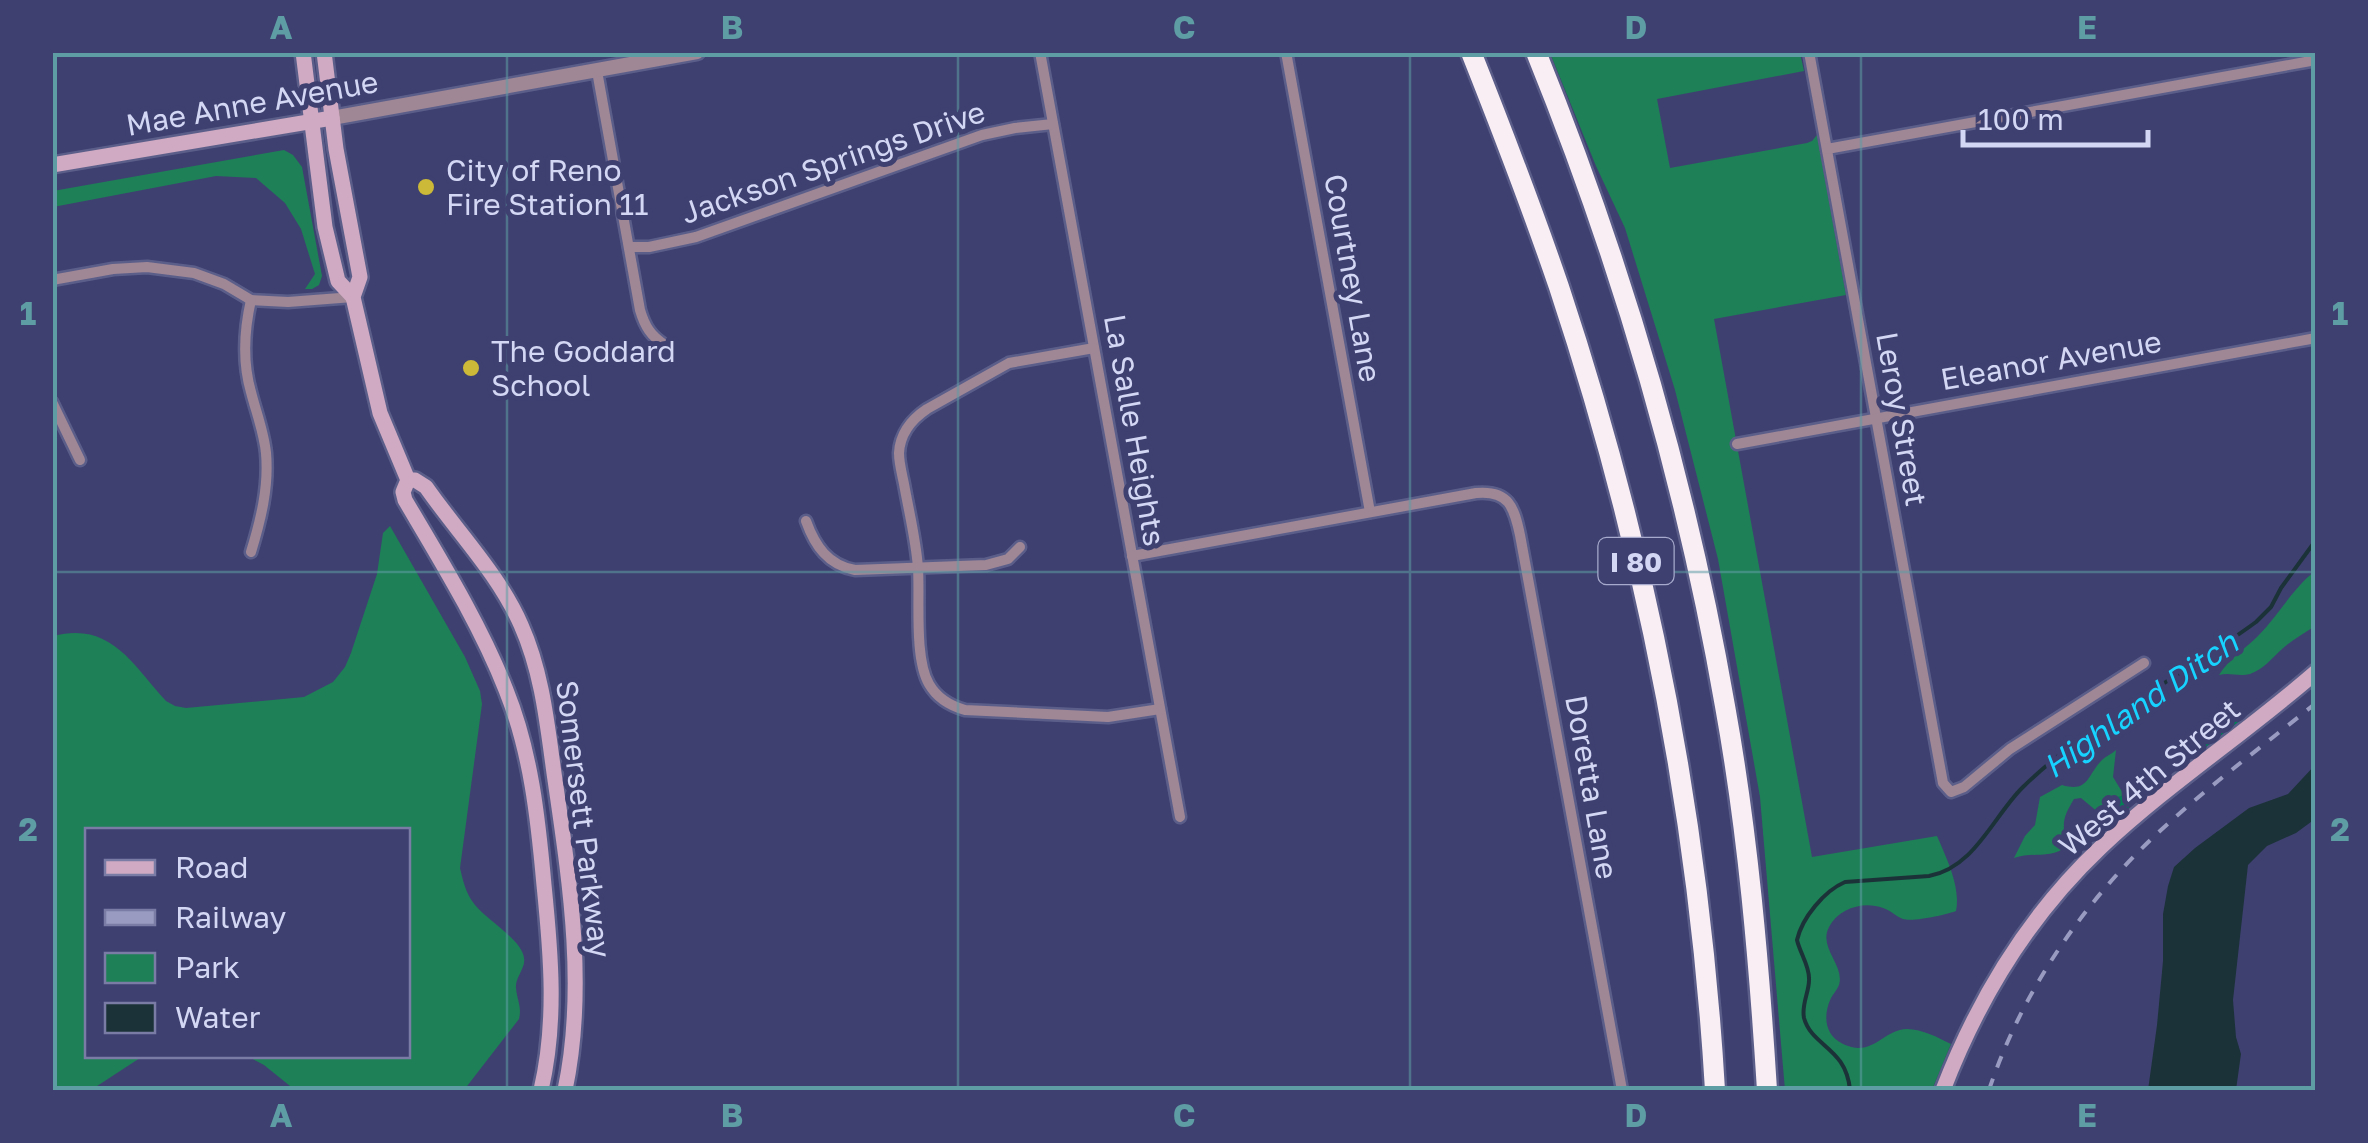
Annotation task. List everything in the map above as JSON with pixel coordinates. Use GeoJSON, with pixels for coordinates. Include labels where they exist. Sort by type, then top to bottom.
{"type":"FeatureCollection","features":[{"type":"Feature","properties":{"kind":"highway","name":"I 80"},"geometry":{"type":"LineString","coordinates":[[1470,52],[1559,289],[1600,423],[1652,628],[1694,867],[1715,1090]]}},
{"type":"Feature","properties":{"kind":"highway","name":"I 80"},"geometry":{"type":"LineString","coordinates":[[1536,52],[1597,211],[1638,338],[1680,493],[1713,639],[1748,872],[1767,1090]]}},
{"type":"Feature","properties":{"kind":"main road","name":"Somersett Parkway"},"geometry":{"type":"LineString","coordinates":[[302,52],[323,216],[335,273],[342,288],[353,297]]}},
{"type":"Feature","properties":{"kind":"main road","name":"Somersett Parkway"},"geometry":{"type":"LineString","coordinates":[[324,52],[336,149],[360,277],[353,297],[374,392],[408,480],[405,500],[494,662],[526,755],[538,820],[552,977],[550,1042],[541,1090]]}},
{"type":"Feature","properties":{"kind":"main road","name":"Mae Anne Avenue"},"geometry":{"type":"LineString","coordinates":[[52,165],[332,118]]}},
{"type":"Feature","properties":{"kind":"main road","name":"Somersett Parkway"},"geometry":{"type":"LineString","coordinates":[[408,480],[426,487],[498,583],[521,625],[540,679],[561,820],[576,966],[574,1034],[565,1090]]}},
{"type":"Feature","properties":{"kind":"main road","name":"West 4th Street"},"geometry":{"type":"LineString","coordinates":[[1943,1090],[1970,1026],[2002,967],[2076,872],[2134,818],[2316,672]]}},
{"type":"Feature","properties":{"kind":"street","name":"Mae Anne Avenue"},"geometry":{"type":"LineString","coordinates":[[332,118],[698,52]]}},
{"type":"Feature","properties":{"kind":"street","name":"La Salle Heights"},"geometry":{"type":"LineString","coordinates":[[1040,52],[1180,818]]}},
{"type":"Feature","properties":{"kind":"street","name":"Courtney Lane"},"geometry":{"type":"LineString","coordinates":[[1286,52],[1370,512]]}},
{"type":"Feature","properties":{"kind":"street","name":"Leroy Street"},"geometry":{"type":"LineString","coordinates":[[1809,52],[1943,783],[1951,792],[1964,787],[2010,749],[2144,662]]}},
{"type":"Feature","properties":{"kind":"street"},"geometry":{"type":"LineString","coordinates":[[1827,148],[2316,60]]}},
{"type":"Feature","properties":{"kind":"street"},"geometry":{"type":"LineString","coordinates":[[597,70],[644,322],[665,345]]}},
{"type":"Feature","properties":{"kind":"street","name":"Jackson Springs Drive"},"geometry":{"type":"LineString","coordinates":[[629,246],[696,237],[982,135],[1053,124]]}},
{"type":"Feature","properties":{"kind":"street"},"geometry":{"type":"LineString","coordinates":[[52,280],[147,266],[194,273],[251,300],[318,302],[353,297]]}},
{"type":"Feature","properties":{"kind":"street"},"geometry":{"type":"LineString","coordinates":[[250,552],[264,501],[266,477],[263,438],[245,358],[251,300]]}},
{"type":"Feature","properties":{"kind":"street","name":"Eleanor Avenue"},"geometry":{"type":"LineString","coordinates":[[1737,444],[2316,338]]}},
{"type":"Feature","properties":{"kind":"street"},"geometry":{"type":"LineString","coordinates":[[1094,348],[1009,364],[926,409],[911,423],[899,453],[918,568],[924,671],[934,691],[953,706],[980,712],[1108,717],[1160,709]]}},
{"type":"Feature","properties":{"kind":"street"},"geometry":{"type":"LineString","coordinates":[[52,402],[80,460]]}},
{"type":"Feature","properties":{"kind":"street","name":"Doretta Lane"},"geometry":{"type":"LineString","coordinates":[[1370,512],[1476,493],[1496,493],[1511,506],[1520,536],[1622,1090]]}},
{"type":"Feature","properties":{"kind":"street"},"geometry":{"type":"LineString","coordinates":[[1132,556],[1370,512]]}},
{"type":"Feature","properties":{"kind":"street"},"geometry":{"type":"LineString","coordinates":[[806,521],[830,560],[855,570],[998,563],[1020,547]]}},
{"type":"Feature","properties":{"kind":"green space"},"geometry":{"type":"Polygon","coordinates":[[[1550,53],[1800,53],[1804,71],[1657,99],[1670,168],[1807,143],[1817,135],[1846,295],[1714,319],[1812,857],[1937,836],[1956,892],[1956,911],[1937,916],[1903,919],[1868,905],[1845,911],[1833,920],[1827,942],[1840,978],[1828,1004],[1827,1024],[1837,1040],[1853,1047],[1870,1046],[1907,1029],[1951,1044],[1932,1090],[1785,1090],[1760,797],[1718,559],[1675,390],[1625,228],[1550,53]]]}},
{"type":"Feature","properties":{"kind":"green space"},"geometry":{"type":"Polygon","coordinates":[[[284,150],[302,167],[322,276],[319,285],[312,289],[305,289],[315,274],[301,229],[285,203],[256,178],[216,176],[53,207],[53,191],[284,150]]]}},
{"type":"Feature","properties":{"kind":"green space"},"geometry":{"type":"Polygon","coordinates":[[[390,526],[465,657],[480,691],[482,704],[460,868],[475,905],[522,951],[524,962],[516,984],[519,1019],[464,1090],[295,1090],[251,1058],[410,1058],[410,828],[85,828],[85,1058],[140,1058],[91,1090],[53,1090],[53,636],[73,633],[105,640],[131,660],[166,701],[175,706],[304,697],[333,682],[345,667],[377,574],[383,533],[390,526]]]}},
{"type":"Feature","properties":{"kind":"green space"},"geometry":{"type":"Polygon","coordinates":[[[2315,571],[2315,626],[2255,672],[2219,675],[2266,628],[2315,571]]]}},
{"type":"Feature","properties":{"kind":"green space"},"geometry":{"type":"Polygon","coordinates":[[[2219,716],[2242,719],[2197,754],[2202,731],[2219,716]]]}},
{"type":"Feature","properties":{"kind":"green space"},"geometry":{"type":"Polygon","coordinates":[[[2116,750],[2113,777],[2124,795],[2113,799],[2108,816],[2111,823],[2081,798],[2074,799],[2064,821],[2067,846],[2055,853],[2014,858],[2035,825],[2040,797],[2062,785],[2083,785],[2102,760],[2116,750]]]}},
{"type":"Feature","properties":{"kind":"green space"},"geometry":{"type":"Polygon","coordinates":[[[2124,795],[2137,800],[2111,823],[2108,808],[2113,799],[2124,795]]]}},
{"type":"Feature","properties":{"kind":"water"},"geometry":{"type":"Polygon","coordinates":[[[2315,765],[2315,819],[2267,846],[2248,865],[2233,1000],[2241,1054],[2236,1090],[2148,1090],[2163,961],[2163,914],[2174,867],[2249,808],[2288,794],[2315,765]]]}},
{"type":"Feature","properties":{"kind":"waterway","name":"Highland Ditch"},"geometry":{"type":"LineString","coordinates":[[1850,1090],[1842,1065],[1808,1028],[1804,1018],[1809,973],[1797,940],[1815,906],[1845,882],[1929,876],[1958,863],[1982,840],[2022,788],[2048,764],[2105,721],[2256,622],[2271,607],[2316,540]]}},
{"type":"Feature","properties":{"kind":"railway"},"geometry":{"type":"LineString","coordinates":[[1989,1090],[2038,983],[2058,949],[2106,887],[2180,813],[2316,703]]}},
{"type":"Feature","properties":{"kind":"place","name":"City of Reno Fire Station 11"},"geometry":{"type":"Point","coordinates":[426,187]}},
{"type":"Feature","properties":{"kind":"place","name":"The Goddard School"},"geometry":{"type":"Point","coordinates":[471,368]}}]}
